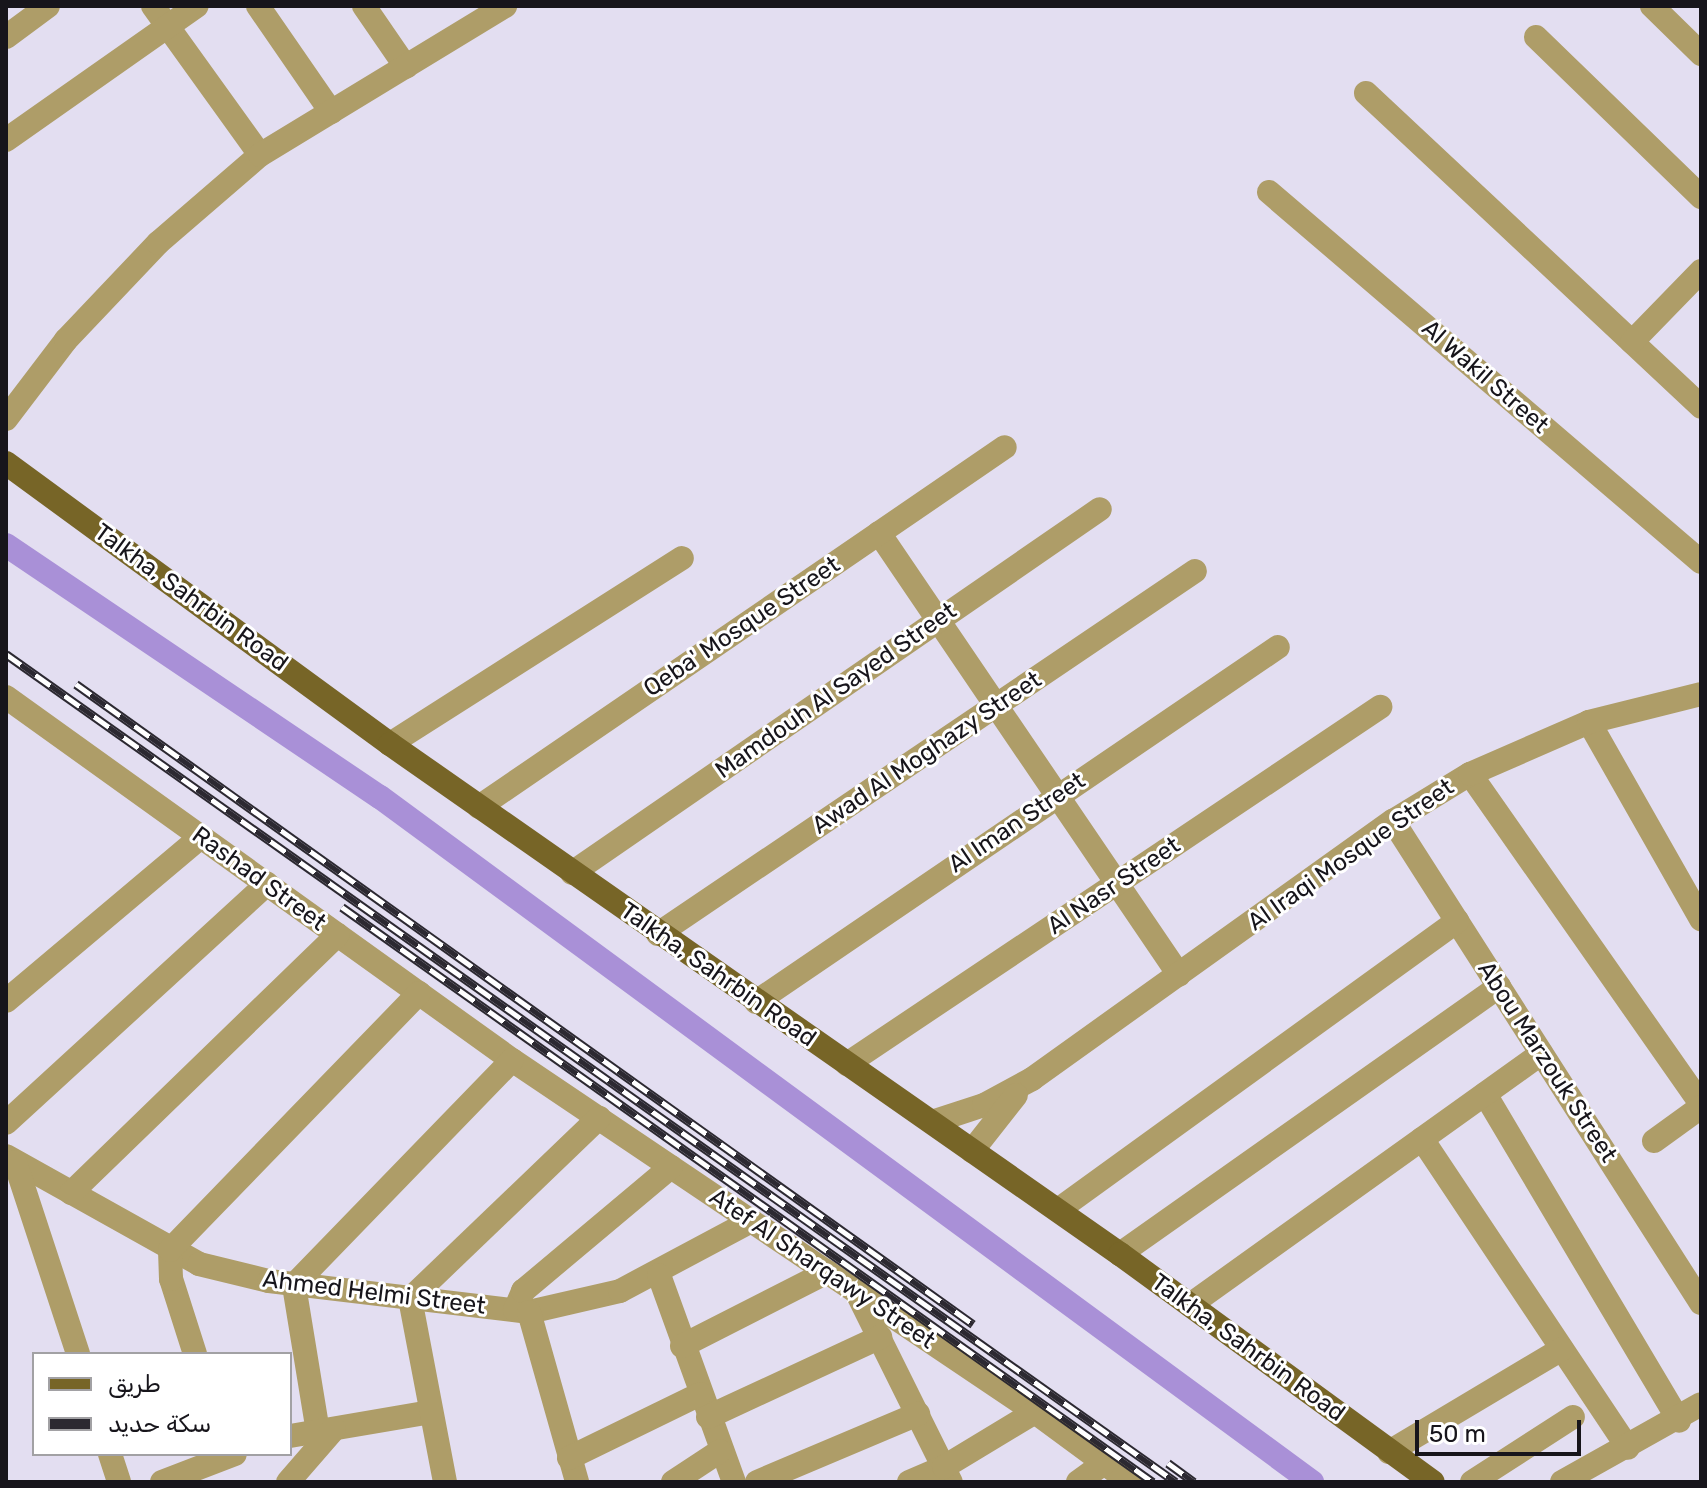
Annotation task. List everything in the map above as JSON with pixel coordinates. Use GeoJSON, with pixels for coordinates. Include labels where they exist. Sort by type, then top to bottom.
{"type":"FeatureCollection","features":[{"type":"Feature","properties":{"kind":"main road","name":"Talkha, Sahrbin Road"},"geometry":{"type":"LineString","coordinates":[[6,463],[390,744],[658,934],[1058,1210],[1433,1482]]}},
{"type":"Feature","properties":{"kind":"street"},"geometry":{"type":"LineString","coordinates":[[6,37],[48,6]]}},
{"type":"Feature","properties":{"kind":"street"},"geometry":{"type":"LineString","coordinates":[[153,6],[260,155]]}},
{"type":"Feature","properties":{"kind":"street"},"geometry":{"type":"LineString","coordinates":[[6,140],[197,6]]}},
{"type":"Feature","properties":{"kind":"street"},"geometry":{"type":"LineString","coordinates":[[258,6],[331,112]]}},
{"type":"Feature","properties":{"kind":"street"},"geometry":{"type":"LineString","coordinates":[[364,6],[406,67]]}},
{"type":"Feature","properties":{"kind":"street"},"geometry":{"type":"LineString","coordinates":[[1652,6],[1701,54]]}},
{"type":"Feature","properties":{"kind":"street"},"geometry":{"type":"LineString","coordinates":[[6,419],[66,340],[158,243],[260,155],[406,67],[492,10]]}},
{"type":"Feature","properties":{"kind":"street"},"geometry":{"type":"LineString","coordinates":[[1536,37],[1701,197]]}},
{"type":"Feature","properties":{"kind":"street"},"geometry":{"type":"LineString","coordinates":[[1366,93],[1701,407]]}},
{"type":"Feature","properties":{"kind":"street","name":"Al Wakil Street"},"geometry":{"type":"LineString","coordinates":[[1269,192],[1701,562]]}},
{"type":"Feature","properties":{"kind":"street"},"geometry":{"type":"LineString","coordinates":[[1632,342],[1701,271]]}},
{"type":"Feature","properties":{"kind":"street","name":"Qeba' Mosque Street"},"geometry":{"type":"LineString","coordinates":[[479,807],[1005,447]]}},
{"type":"Feature","properties":{"kind":"street","name":"Mamdouh Al Sayed Street"},"geometry":{"type":"LineString","coordinates":[[572,873],[1100,509]]}},
{"type":"Feature","properties":{"kind":"street"},"geometry":{"type":"LineString","coordinates":[[879,533],[1179,975]]}},
{"type":"Feature","properties":{"kind":"street"},"geometry":{"type":"LineString","coordinates":[[390,744],[682,558]]}},
{"type":"Feature","properties":{"kind":"street","name":"Awad Al Moghazy Street"},"geometry":{"type":"LineString","coordinates":[[658,934],[1195,571]]}},
{"type":"Feature","properties":{"kind":"street","name":"Al Iman Street"},"geometry":{"type":"LineString","coordinates":[[756,1002],[1278,647]]}},
{"type":"Feature","properties":{"kind":"street","name":"Al Iraqi Mosque Street"},"geometry":{"type":"LineString","coordinates":[[932,1122],[984,1105],[1032,1079],[1393,821],[1470,774],[1589,722],[1701,694]]}},
{"type":"Feature","properties":{"kind":"street","name":"Rashad Street"},"geometry":{"type":"LineString","coordinates":[[6,697],[512,1060]]}},
{"type":"Feature","properties":{"kind":"street","name":"Al Nasr Street"},"geometry":{"type":"LineString","coordinates":[[847,1064],[1380,707]]}},
{"type":"Feature","properties":{"kind":"street"},"geometry":{"type":"LineString","coordinates":[[1589,722],[1701,919]]}},
{"type":"Feature","properties":{"kind":"street"},"geometry":{"type":"LineString","coordinates":[[1470,774],[1701,1106],[1654,1141]]}},
{"type":"Feature","properties":{"kind":"street","name":"Abou Marzouk Street"},"geometry":{"type":"LineString","coordinates":[[1393,821],[1541,1054],[1694,1277],[1701,1303]]}},
{"type":"Feature","properties":{"kind":"street"},"geometry":{"type":"LineString","coordinates":[[6,1001],[201,837]]}},
{"type":"Feature","properties":{"kind":"street"},"geometry":{"type":"LineString","coordinates":[[6,1123],[267,884]]}},
{"type":"Feature","properties":{"kind":"street"},"geometry":{"type":"LineString","coordinates":[[1058,1210],[1457,921]]}},
{"type":"Feature","properties":{"kind":"street"},"geometry":{"type":"LineString","coordinates":[[71,1193],[337,935]]}},
{"type":"Feature","properties":{"kind":"street"},"geometry":{"type":"LineString","coordinates":[[1120,1254],[1499,987]]}},
{"type":"Feature","properties":{"kind":"street"},"geometry":{"type":"LineString","coordinates":[[194,1352],[171,1279],[170,1250],[419,993]]}},
{"type":"Feature","properties":{"kind":"street"},"geometry":{"type":"LineString","coordinates":[[1190,1305],[1541,1054]]}},
{"type":"Feature","properties":{"kind":"street"},"geometry":{"type":"LineString","coordinates":[[288,1482],[326,1431],[294,1285],[512,1060]]}},
{"type":"Feature","properties":{"kind":"street","name":"Atef Al Sharqawy Street"},"geometry":{"type":"LineString","coordinates":[[512,1060],[1035,1412],[1130,1482]]}},
{"type":"Feature","properties":{"kind":"street","name":"Al Iraqi Mosque Street"},"geometry":{"type":"LineString","coordinates":[[972,1151],[1032,1079]]}},
{"type":"Feature","properties":{"kind":"street"},"geometry":{"type":"LineString","coordinates":[[1485,1094],[1679,1421]]}},
{"type":"Feature","properties":{"kind":"street"},"geometry":{"type":"LineString","coordinates":[[445,1482],[410,1299],[599,1118]]}},
{"type":"Feature","properties":{"kind":"street"},"geometry":{"type":"LineString","coordinates":[[1422,1139],[1628,1448]]}},
{"type":"Feature","properties":{"kind":"street"},"geometry":{"type":"LineString","coordinates":[[11,1159],[77,1352]]}},
{"type":"Feature","properties":{"kind":"street","name":"Ahmed Helmi Street"},"geometry":{"type":"LineString","coordinates":[[11,1159],[170,1250],[212,1268],[294,1285],[522,1311],[581,1303],[659,1275],[751,1221]]}},
{"type":"Feature","properties":{"kind":"street"},"geometry":{"type":"LineString","coordinates":[[577,1482],[522,1311],[523,1291],[671,1167]]}},
{"type":"Feature","properties":{"kind":"street"},"geometry":{"type":"LineString","coordinates":[[682,1346],[827,1272]]}},
{"type":"Feature","properties":{"kind":"street"},"geometry":{"type":"LineString","coordinates":[[659,1275],[720,1451],[734,1482]]}},
{"type":"Feature","properties":{"kind":"street"},"geometry":{"type":"LineString","coordinates":[[856,1291],[948,1475]]}},
{"type":"Feature","properties":{"kind":"street"},"geometry":{"type":"LineString","coordinates":[[569,1458],[880,1337]]}},
{"type":"Feature","properties":{"kind":"street"},"geometry":{"type":"LineString","coordinates":[[1389,1452],[1562,1349]]}},
{"type":"Feature","properties":{"kind":"street"},"geometry":{"type":"LineString","coordinates":[[1562,1482],[1679,1421],[1701,1404]]}},
{"type":"Feature","properties":{"kind":"street"},"geometry":{"type":"LineString","coordinates":[[292,1436],[430,1412]]}},
{"type":"Feature","properties":{"kind":"street"},"geometry":{"type":"LineString","coordinates":[[909,1482],[948,1475],[1035,1412]]}},
{"type":"Feature","properties":{"kind":"street"},"geometry":{"type":"LineString","coordinates":[[757,1482],[918,1414]]}},
{"type":"Feature","properties":{"kind":"street"},"geometry":{"type":"LineString","coordinates":[[1472,1482],[1573,1417]]}},
{"type":"Feature","properties":{"kind":"street"},"geometry":{"type":"LineString","coordinates":[[673,1482],[720,1451]]}},
{"type":"Feature","properties":{"kind":"street"},"geometry":{"type":"LineString","coordinates":[[111,1456],[119,1482]]}},
{"type":"Feature","properties":{"kind":"street"},"geometry":{"type":"LineString","coordinates":[[162,1482],[227,1456]]}},
{"type":"Feature","properties":{"kind":"street"},"geometry":{"type":"LineString","coordinates":[[1078,1482],[1104,1463]]}},
{"type":"Feature","properties":{"kind":"waterway"},"geometry":{"type":"LineString","coordinates":[[6,545],[380,797],[1312,1482]]}},
{"type":"Feature","properties":{"kind":"railway"},"geometry":{"type":"LineString","coordinates":[[6,654],[1176,1482]]}},
{"type":"Feature","properties":{"kind":"railway"},"geometry":{"type":"LineString","coordinates":[[76,684],[973,1324]]}},
{"type":"Feature","properties":{"kind":"railway"},"geometry":{"type":"LineString","coordinates":[[342,907],[1153,1482]]}},
{"type":"Feature","properties":{"kind":"railway"},"geometry":{"type":"LineString","coordinates":[[1168,1463],[1194,1482]]}}]}
